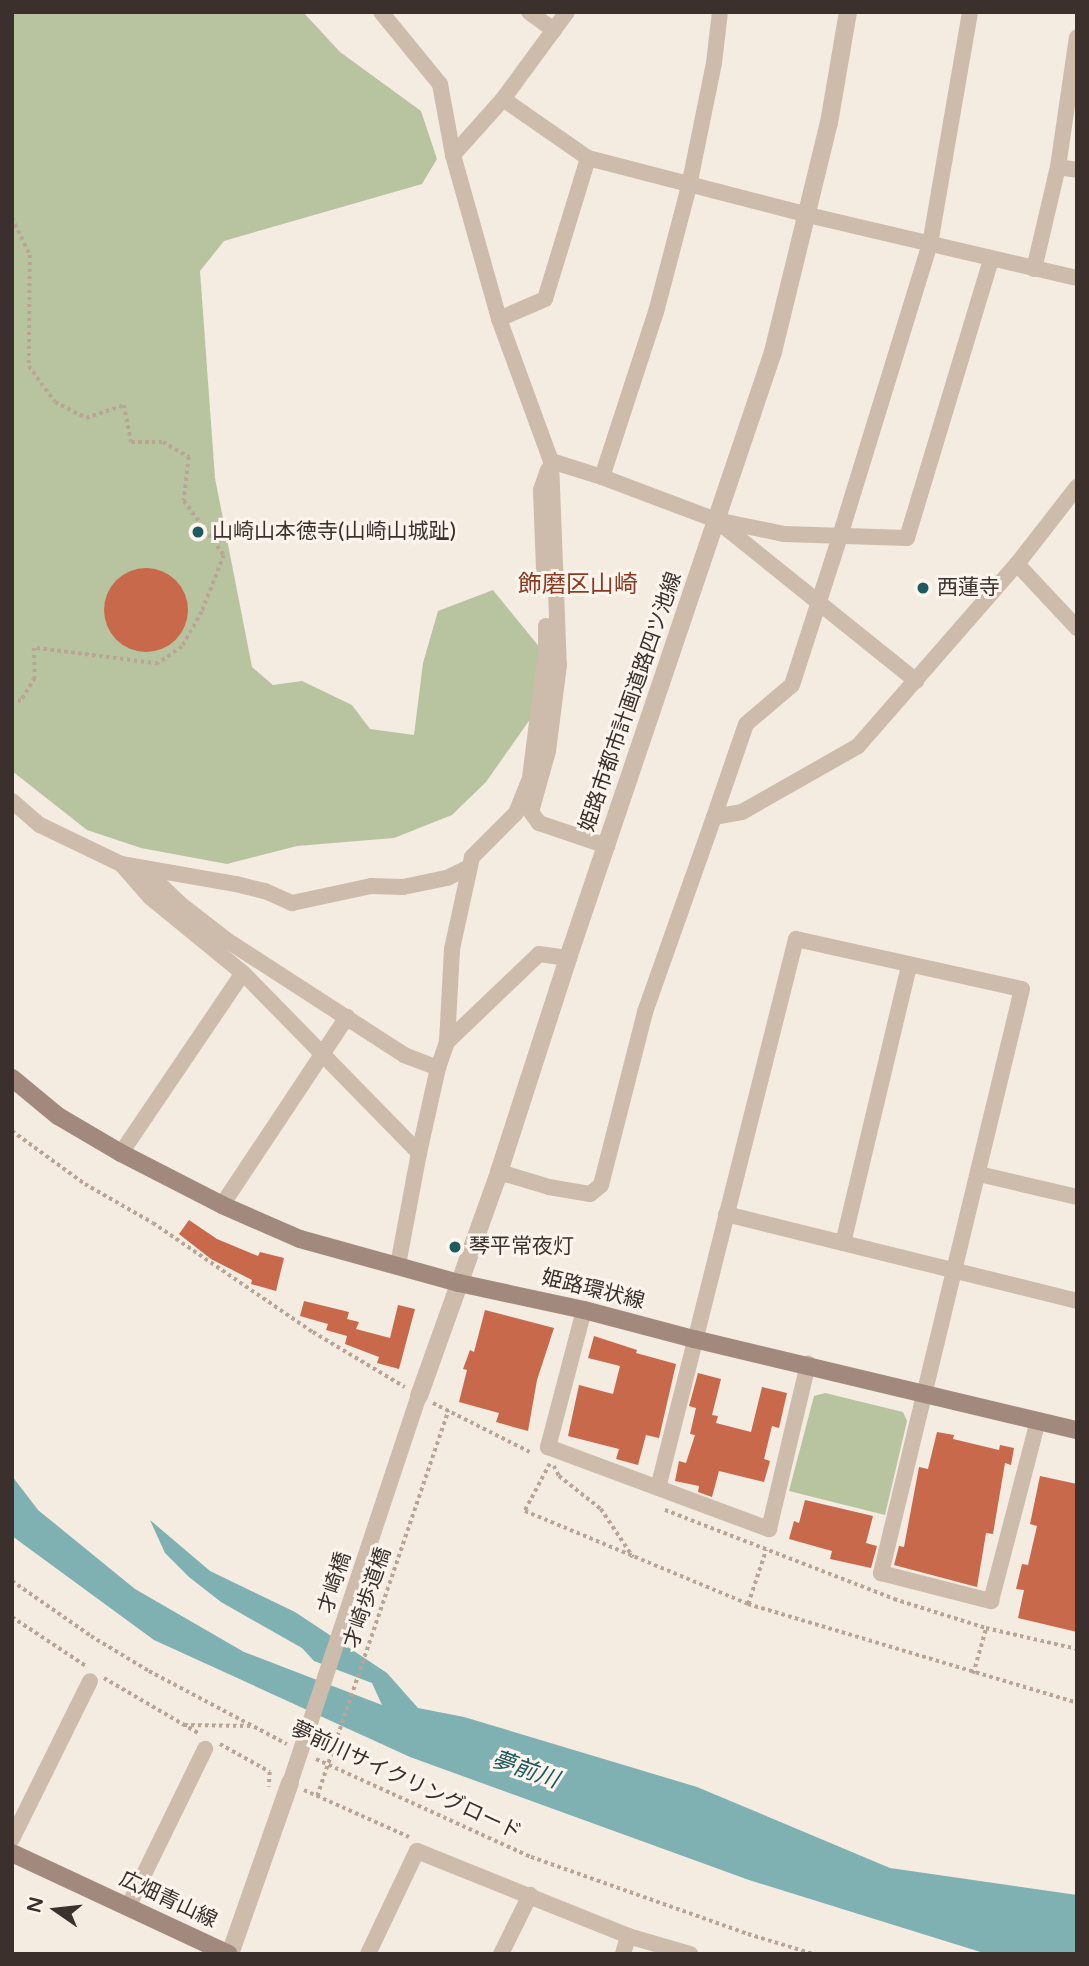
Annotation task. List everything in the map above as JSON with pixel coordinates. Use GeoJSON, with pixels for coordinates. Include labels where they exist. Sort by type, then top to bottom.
{"type":"FeatureCollection","features":[{"type":"Feature","properties":{"kind":"main road","name":"姫路環状線"},"geometry":{"type":"LineString","coordinates":[[12,1078],[58,1116],[121,1153],[222,1205],[300,1238],[459,1283],[584,1310],[694,1339],[1077,1430]]}},
{"type":"Feature","properties":{"kind":"main road","name":"広畑青山線"},"geometry":{"type":"LineString","coordinates":[[12,1853],[229,1954]]}},
{"type":"Feature","properties":{"kind":"street"},"geometry":{"type":"LineString","coordinates":[[381,12],[440,84],[453,155],[499,319],[551,461],[559,665],[548,751],[531,812],[539,823],[607,846]]}},
{"type":"Feature","properties":{"kind":"street"},"geometry":{"type":"LineString","coordinates":[[529,12],[554,30]]}},
{"type":"Feature","properties":{"kind":"street"},"geometry":{"type":"LineString","coordinates":[[453,155],[503,99],[566,12]]}},
{"type":"Feature","properties":{"kind":"street"},"geometry":{"type":"LineString","coordinates":[[602,477],[656,312],[689,186],[714,63],[720,12]]}},
{"type":"Feature","properties":{"kind":"street","name":"姫路市都市計画道路四ツ池線"},"geometry":{"type":"LineString","coordinates":[[419,1396],[499,1172],[568,958],[773,352],[829,123],[848,12]]}},
{"type":"Feature","properties":{"kind":"street"},"geometry":{"type":"LineString","coordinates":[[499,1172],[549,1187],[590,1194],[601,1185],[645,1012],[746,724],[792,685],[840,536],[930,244],[970,12]]}},
{"type":"Feature","properties":{"kind":"street"},"geometry":{"type":"LineString","coordinates":[[1034,269],[1058,167],[1077,37]]}},
{"type":"Feature","properties":{"kind":"street"},"geometry":{"type":"LineString","coordinates":[[503,99],[588,158],[689,186],[1077,278]]}},
{"type":"Feature","properties":{"kind":"street"},"geometry":{"type":"LineString","coordinates":[[499,319],[545,299],[588,158]]}},
{"type":"Feature","properties":{"kind":"street"},"geometry":{"type":"LineString","coordinates":[[1058,167],[1077,170]]}},
{"type":"Feature","properties":{"kind":"street"},"geometry":{"type":"LineString","coordinates":[[551,461],[602,477],[716,520],[784,534],[906,538],[991,259]]}},
{"type":"Feature","properties":{"kind":"street"},"geometry":{"type":"LineString","coordinates":[[398,1265],[419,1153],[438,1068],[447,1042],[452,949],[472,857],[516,813],[532,767],[546,652],[541,490],[551,461]]}},
{"type":"Feature","properties":{"kind":"street"},"geometry":{"type":"LineString","coordinates":[[714,817],[742,812],[858,746],[1017,564],[1077,487]]}},
{"type":"Feature","properties":{"kind":"street"},"geometry":{"type":"LineString","coordinates":[[716,520],[818,598],[916,681]]}},
{"type":"Feature","properties":{"kind":"street"},"geometry":{"type":"LineString","coordinates":[[1017,564],[1075,621]]}},
{"type":"Feature","properties":{"kind":"street"},"geometry":{"type":"LineString","coordinates":[[12,800],[40,825],[121,864],[265,891],[292,903],[371,886],[403,887],[436,880],[470,867]]}},
{"type":"Feature","properties":{"kind":"street"},"geometry":{"type":"LineString","coordinates":[[121,864],[150,897],[223,946],[347,1017],[404,1055],[438,1068]]}},
{"type":"Feature","properties":{"kind":"street"},"geometry":{"type":"LineString","coordinates":[[143,868],[223,946],[243,973],[321,1057],[419,1153]]}},
{"type":"Feature","properties":{"kind":"street"},"geometry":{"type":"LineString","coordinates":[[657,1488],[796,939],[1022,989],[881,1573],[991,1601],[1038,1421]]}},
{"type":"Feature","properties":{"kind":"street"},"geometry":{"type":"LineString","coordinates":[[447,1042],[539,954],[568,958]]}},
{"type":"Feature","properties":{"kind":"street"},"geometry":{"type":"LineString","coordinates":[[842,1243],[909,965]]}},
{"type":"Feature","properties":{"kind":"street"},"geometry":{"type":"LineString","coordinates":[[121,1153],[243,973]]}},
{"type":"Feature","properties":{"kind":"street"},"geometry":{"type":"LineString","coordinates":[[222,1205],[347,1017]]}},
{"type":"Feature","properties":{"kind":"street"},"geometry":{"type":"LineString","coordinates":[[979,1174],[1077,1197]]}},
{"type":"Feature","properties":{"kind":"street"},"geometry":{"type":"LineString","coordinates":[[726,1214],[1077,1301]]}},
{"type":"Feature","properties":{"kind":"street"},"geometry":{"type":"LineString","coordinates":[[584,1310],[548,1447],[769,1530],[808,1364]]}},
{"type":"Feature","properties":{"kind":"street","name":"才崎橋"},"geometry":{"type":"LineString","coordinates":[[288,1791],[419,1396]]}},
{"type":"Feature","properties":{"kind":"street"},"geometry":{"type":"LineString","coordinates":[[12,1839],[90,1681]]}},
{"type":"Feature","properties":{"kind":"street"},"geometry":{"type":"LineString","coordinates":[[128,1907],[205,1749]]}},
{"type":"Feature","properties":{"kind":"street"},"geometry":{"type":"LineString","coordinates":[[229,1954],[288,1791]]}},
{"type":"Feature","properties":{"kind":"street"},"geometry":{"type":"LineString","coordinates":[[368,1954],[417,1852],[628,1936],[690,1954]]}},
{"type":"Feature","properties":{"kind":"street"},"geometry":{"type":"LineString","coordinates":[[501,1954],[530,1895]]}},
{"type":"Feature","properties":{"kind":"street"},"geometry":{"type":"LineString","coordinates":[[623,1954],[628,1936]]}},
{"type":"Feature","properties":{"kind":"path"},"geometry":{"type":"LineString","coordinates":[[12,218],[30,255],[29,366],[55,402],[86,418],[124,405],[131,442],[163,442],[190,457],[184,501],[224,555],[202,612],[182,647],[158,664],[34,648],[35,678],[21,701],[12,701]]}},
{"type":"Feature","properties":{"kind":"path"},"geometry":{"type":"LineString","coordinates":[[12,1131],[85,1184],[153,1223],[313,1332],[419,1396],[563,1467]]}},
{"type":"Feature","properties":{"kind":"path","name":"才崎歩道橋"},"geometry":{"type":"LineString","coordinates":[[317,1796],[448,1411]]}},
{"type":"Feature","properties":{"kind":"path"},"geometry":{"type":"LineString","coordinates":[[551,1462],[525,1511],[748,1604],[973,1674],[1077,1703]]}},
{"type":"Feature","properties":{"kind":"path"},"geometry":{"type":"LineString","coordinates":[[551,1462],[559,1475],[601,1509],[634,1558]]}},
{"type":"Feature","properties":{"kind":"path"},"geometry":{"type":"LineString","coordinates":[[656,1506],[894,1599],[986,1628],[1077,1649]]}},
{"type":"Feature","properties":{"kind":"path"},"geometry":{"type":"LineString","coordinates":[[748,1604],[766,1550]]}},
{"type":"Feature","properties":{"kind":"path","name":"夢前川サイクリングロード"},"geometry":{"type":"LineString","coordinates":[[12,1581],[114,1650],[297,1749]]}},
{"type":"Feature","properties":{"kind":"path"},"geometry":{"type":"LineString","coordinates":[[973,1674],[986,1628]]}},
{"type":"Feature","properties":{"kind":"path"},"geometry":{"type":"LineString","coordinates":[[252,1726],[183,1724],[270,1772],[269,1791],[288,1791],[297,1805],[303,1790],[414,1839],[417,1852]]}},
{"type":"Feature","properties":{"kind":"path","name":"夢前川サイクリングロード"},"geometry":{"type":"LineString","coordinates":[[308,1755],[531,1857],[748,1934],[814,1954]]}},
{"type":"Feature","properties":{"kind":"green space"},"geometry":{"type":"Polygon","coordinates":[[[12,12],[303,12],[340,52],[421,111],[437,159],[422,184],[224,241],[200,271],[215,478],[252,667],[273,685],[302,681],[352,705],[370,729],[414,735],[423,663],[438,611],[493,590],[541,649],[533,715],[486,782],[452,815],[394,838],[297,846],[227,864],[141,848],[87,830],[12,771],[12,12]]]}},
{"type":"Feature","properties":{"kind":"green space"},"geometry":{"type":"Polygon","coordinates":[[[825,1393],[903,1412],[907,1421],[885,1515],[789,1491],[814,1396],[825,1393]]]}},
{"type":"Feature","properties":{"kind":"water","name":"夢前川"},"geometry":{"type":"Polygon","coordinates":[[[12,1476],[38,1510],[135,1589],[244,1652],[382,1705],[372,1683],[314,1661],[302,1648],[221,1602],[189,1577],[165,1553],[150,1520],[210,1571],[295,1612],[387,1673],[418,1708],[464,1717],[697,1787],[890,1868],[1077,1895],[1077,1954],[987,1954],[749,1880],[410,1757],[154,1640],[12,1536],[12,1476]]]}},
{"type":"Feature","properties":{"kind":"building"},"geometry":{"type":"Polygon","coordinates":[[[146,568],[162,571],[176,580],[185,594],[188,610],[185,626],[176,640],[162,649],[146,652],[130,649],[116,640],[107,626],[104,610],[107,594],[116,580],[130,571],[146,568]]]}},
{"type":"Feature","properties":{"kind":"building"},"geometry":{"type":"Polygon","coordinates":[[[189,1220],[217,1239],[258,1256],[260,1252],[284,1258],[276,1291],[251,1284],[252,1280],[211,1259],[179,1234],[189,1220]]]}},
{"type":"Feature","properties":{"kind":"building"},"geometry":{"type":"Polygon","coordinates":[[[304,1301],[349,1312],[347,1319],[359,1322],[356,1329],[390,1338],[398,1305],[415,1309],[399,1369],[377,1363],[379,1357],[345,1344],[347,1336],[326,1330],[328,1324],[300,1316],[304,1301]]]}},
{"type":"Feature","properties":{"kind":"building"},"geometry":{"type":"Polygon","coordinates":[[[485,1310],[554,1328],[537,1380],[528,1431],[496,1422],[499,1413],[459,1402],[467,1370],[463,1369],[470,1350],[474,1352],[485,1310]]]}},
{"type":"Feature","properties":{"kind":"building"},"geometry":{"type":"Polygon","coordinates":[[[594,1336],[637,1350],[636,1353],[676,1364],[659,1438],[646,1435],[638,1465],[616,1459],[619,1449],[568,1436],[579,1385],[613,1394],[620,1366],[588,1358],[594,1336]]]}},
{"type":"Feature","properties":{"kind":"building"},"geometry":{"type":"Polygon","coordinates":[[[698,1373],[721,1379],[712,1415],[718,1416],[716,1423],[751,1432],[762,1387],[787,1393],[779,1428],[772,1426],[764,1459],[770,1461],[764,1482],[719,1471],[712,1497],[698,1492],[699,1486],[675,1481],[679,1461],[686,1463],[695,1435],[690,1434],[696,1408],[689,1406],[698,1373]]]}},
{"type":"Feature","properties":{"kind":"building"},"geometry":{"type":"Polygon","coordinates":[[[937,1432],[954,1435],[953,1439],[999,1450],[1000,1445],[1014,1448],[1011,1465],[1005,1463],[993,1534],[986,1533],[977,1587],[894,1565],[899,1546],[904,1547],[919,1467],[928,1469],[937,1432]]]}},
{"type":"Feature","properties":{"kind":"building"},"geometry":{"type":"Polygon","coordinates":[[[1040,1476],[1077,1484],[1077,1632],[1018,1618],[1024,1590],[1016,1589],[1022,1564],[1028,1565],[1037,1526],[1030,1524],[1040,1476]]]}},
{"type":"Feature","properties":{"kind":"building"},"geometry":{"type":"Polygon","coordinates":[[[805,1500],[873,1516],[866,1543],[877,1546],[871,1568],[830,1559],[832,1551],[789,1539],[794,1521],[799,1523],[805,1500]]]}},
{"type":"Feature","properties":{"kind":"place","name":"山崎山本徳寺(山崎山城趾)"},"geometry":{"type":"Point","coordinates":[198,532]}},
{"type":"Feature","properties":{"kind":"place","name":"西蓮寺"},"geometry":{"type":"Point","coordinates":[923,588]}},
{"type":"Feature","properties":{"kind":"place","name":"琴平常夜灯"},"geometry":{"type":"Point","coordinates":[455,1247]}},
{"type":"Feature","properties":{"kind":"district","name":"飾磨区山崎"},"geometry":{"type":"Point","coordinates":[578,585]}}]}
